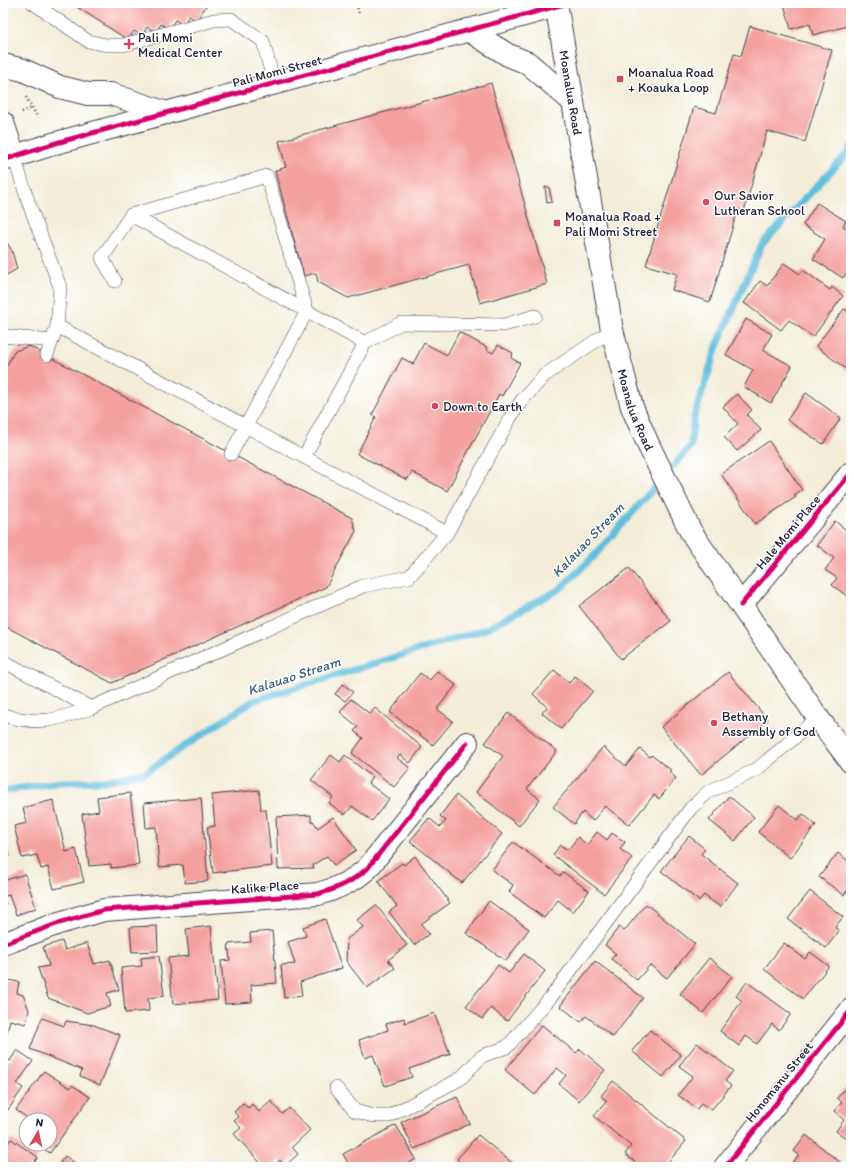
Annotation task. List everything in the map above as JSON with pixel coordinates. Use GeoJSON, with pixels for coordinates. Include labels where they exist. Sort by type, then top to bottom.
{"type":"FeatureCollection","features":[{"type":"Feature","properties":{"kind":"street","name":"Pali Momi Street"},"geometry":{"type":"LineString","coordinates":[[8,158],[166,112],[560,4]]}},
{"type":"Feature","properties":{"kind":"street","name":"Moanalua Road"},"geometry":{"type":"LineString","coordinates":[[560,4],[573,102],[612,330],[632,407],[648,444],[692,532],[818,718],[851,762]]}},
{"type":"Feature","properties":{"kind":"street"},"geometry":{"type":"LineString","coordinates":[[468,30],[508,55],[528,63],[573,102]]}},
{"type":"Feature","properties":{"kind":"street"},"geometry":{"type":"LineString","coordinates":[[3,65],[23,70],[60,87],[88,94],[111,94],[166,112]]}},
{"type":"Feature","properties":{"kind":"street"},"geometry":{"type":"LineString","coordinates":[[8,158],[12,117]]}},
{"type":"Feature","properties":{"kind":"street","name":"Hale Momi Place"},"geometry":{"type":"LineString","coordinates":[[741,605],[851,473]]}},
{"type":"Feature","properties":{"kind":"street","name":"Kalike Place"},"geometry":{"type":"LineString","coordinates":[[3,944],[59,923],[104,910],[318,894],[334,890],[348,883],[367,869],[468,743]]}},
{"type":"Feature","properties":{"kind":"street","name":"Honomanu Street"},"geometry":{"type":"LineString","coordinates":[[725,1167],[851,1010]]}},
{"type":"Feature","properties":{"kind":"lane"},"geometry":{"type":"LineString","coordinates":[[33,3],[88,41],[106,45],[123,44],[214,20],[231,19],[263,41],[274,83]]}},
{"type":"Feature","properties":{"kind":"lane"},"geometry":{"type":"LineString","coordinates":[[8,158],[28,201],[60,287],[57,326],[47,356]]}},
{"type":"Feature","properties":{"kind":"lane"},"geometry":{"type":"LineString","coordinates":[[115,281],[102,258],[131,215],[267,176],[307,312],[231,454]]}},
{"type":"Feature","properties":{"kind":"lane"},"geometry":{"type":"LineString","coordinates":[[131,215],[365,343]]}},
{"type":"Feature","properties":{"kind":"lane"},"geometry":{"type":"LineString","coordinates":[[304,457],[365,343],[401,323],[504,325],[535,316]]}},
{"type":"Feature","properties":{"kind":"lane"},"geometry":{"type":"LineString","coordinates":[[57,326],[447,533]]}},
{"type":"Feature","properties":{"kind":"lane"},"geometry":{"type":"LineString","coordinates":[[3,715],[24,721],[56,720],[91,708],[363,586],[409,577],[447,533],[510,418],[522,400],[545,375],[612,330]]}},
{"type":"Feature","properties":{"kind":"lane"},"geometry":{"type":"LineString","coordinates":[[3,336],[52,341]]}},
{"type":"Feature","properties":{"kind":"lane"},"geometry":{"type":"LineString","coordinates":[[3,661],[91,708]]}},
{"type":"Feature","properties":{"kind":"lane"},"geometry":{"type":"LineString","coordinates":[[336,1088],[355,1111],[373,1116],[389,1116],[460,1079],[482,1056],[507,1047],[551,998],[691,808],[708,792],[756,770],[818,718]]}},
{"type":"Feature","properties":{"kind":"path"},"geometry":{"type":"LineString","coordinates":[[352,3],[357,6],[359,14]]}},
{"type":"Feature","properties":{"kind":"path"},"geometry":{"type":"LineString","coordinates":[[12,117],[32,108]]}},
{"type":"Feature","properties":{"kind":"building"},"geometry":{"type":"Polygon","coordinates":[[[71,3],[208,3],[196,21],[189,16],[183,25],[175,20],[169,29],[161,24],[156,32],[147,27],[142,36],[134,31],[128,40],[71,3]]]}},
{"type":"Feature","properties":{"kind":"building"},"geometry":{"type":"Polygon","coordinates":[[[851,3],[851,25],[813,35],[810,24],[791,29],[784,4],[851,3]]]}},
{"type":"Feature","properties":{"kind":"building"},"geometry":{"type":"Polygon","coordinates":[[[750,26],[832,50],[805,142],[767,131],[744,211],[738,209],[710,302],[672,290],[677,274],[646,265],[694,107],[716,113],[734,54],[741,56],[750,26]]]}},
{"type":"Feature","properties":{"kind":"building"},"geometry":{"type":"Polygon","coordinates":[[[491,83],[547,284],[480,303],[469,265],[348,298],[318,282],[316,273],[304,276],[275,171],[286,167],[279,141],[491,83]]]}},
{"type":"Feature","properties":{"kind":"building"},"geometry":{"type":"Polygon","coordinates":[[[545,187],[549,187],[552,202],[547,203],[545,187]]]}},
{"type":"Feature","properties":{"kind":"building"},"geometry":{"type":"Polygon","coordinates":[[[817,203],[846,221],[843,226],[851,230],[851,266],[843,278],[813,259],[825,239],[803,225],[817,203]]]}},
{"type":"Feature","properties":{"kind":"building"},"geometry":{"type":"Polygon","coordinates":[[[3,236],[12,251],[17,269],[3,277],[3,236]]]}},
{"type":"Feature","properties":{"kind":"building"},"geometry":{"type":"Polygon","coordinates":[[[784,263],[800,274],[803,270],[830,290],[832,287],[843,296],[813,337],[789,320],[781,330],[744,303],[760,281],[767,286],[784,263]]]}},
{"type":"Feature","properties":{"kind":"building"},"geometry":{"type":"Polygon","coordinates":[[[844,309],[851,313],[851,373],[816,346],[844,309]]]}},
{"type":"Feature","properties":{"kind":"building"},"geometry":{"type":"Polygon","coordinates":[[[746,319],[772,334],[763,350],[792,366],[771,403],[744,387],[753,370],[726,355],[746,319]]]}},
{"type":"Feature","properties":{"kind":"building","name":"Down to Earth"},"geometry":{"type":"Polygon","coordinates":[[[459,332],[488,348],[487,350],[493,353],[498,345],[513,353],[511,358],[520,363],[502,396],[499,394],[447,491],[412,472],[407,480],[357,454],[376,417],[372,415],[402,358],[413,364],[424,343],[447,355],[459,332]]]}},
{"type":"Feature","properties":{"kind":"building"},"geometry":{"type":"Polygon","coordinates":[[[29,346],[352,518],[356,531],[326,587],[112,683],[3,625],[3,372],[15,351],[29,346]]]}},
{"type":"Feature","properties":{"kind":"building"},"geometry":{"type":"Polygon","coordinates":[[[806,393],[841,418],[823,444],[787,420],[806,393]]]}},
{"type":"Feature","properties":{"kind":"building"},"geometry":{"type":"Polygon","coordinates":[[[737,394],[752,410],[747,415],[761,430],[737,451],[724,437],[738,424],[723,407],[737,394]]]}},
{"type":"Feature","properties":{"kind":"building"},"geometry":{"type":"Polygon","coordinates":[[[769,441],[802,490],[794,495],[796,497],[755,524],[721,474],[769,441]]]}},
{"type":"Feature","properties":{"kind":"building"},"geometry":{"type":"Polygon","coordinates":[[[835,521],[851,534],[851,592],[848,597],[832,585],[837,578],[825,570],[834,558],[817,545],[835,521]]]}},
{"type":"Feature","properties":{"kind":"building"},"geometry":{"type":"Polygon","coordinates":[[[629,568],[671,621],[621,659],[579,606],[629,568]]]}},
{"type":"Feature","properties":{"kind":"building"},"geometry":{"type":"Polygon","coordinates":[[[554,670],[569,683],[575,676],[593,691],[561,729],[542,713],[547,707],[533,694],[554,670]]]}},
{"type":"Feature","properties":{"kind":"building"},"geometry":{"type":"Polygon","coordinates":[[[437,671],[456,685],[437,709],[453,721],[433,745],[390,712],[420,673],[430,680],[437,671]]]}},
{"type":"Feature","properties":{"kind":"building","name":"Bethany Assembly of God"},"geometry":{"type":"Polygon","coordinates":[[[728,672],[768,720],[701,775],[661,727],[728,672]]]}},
{"type":"Feature","properties":{"kind":"building"},"geometry":{"type":"Polygon","coordinates":[[[343,684],[353,692],[345,701],[335,694],[343,684]]]}},
{"type":"Feature","properties":{"kind":"building"},"geometry":{"type":"Polygon","coordinates":[[[351,699],[370,714],[375,708],[422,747],[410,763],[400,755],[397,758],[410,768],[394,787],[352,753],[363,738],[354,731],[358,727],[340,712],[351,699]]]}},
{"type":"Feature","properties":{"kind":"building"},"geometry":{"type":"Polygon","coordinates":[[[508,713],[557,751],[527,789],[540,799],[519,826],[476,792],[503,756],[485,743],[508,713]]]}},
{"type":"Feature","properties":{"kind":"building"},"geometry":{"type":"Polygon","coordinates":[[[603,747],[626,766],[640,749],[650,757],[651,755],[671,770],[669,772],[676,778],[659,799],[654,795],[629,825],[605,806],[593,821],[583,812],[574,824],[553,807],[603,747]]]}},
{"type":"Feature","properties":{"kind":"building"},"geometry":{"type":"Polygon","coordinates":[[[331,755],[340,762],[345,755],[372,777],[368,783],[389,799],[372,821],[352,806],[345,815],[329,803],[333,797],[311,780],[331,755]]]}},
{"type":"Feature","properties":{"kind":"building"},"geometry":{"type":"Polygon","coordinates":[[[259,790],[261,810],[266,810],[272,866],[213,873],[207,827],[215,826],[212,795],[259,790]]]}},
{"type":"Feature","properties":{"kind":"building"},"geometry":{"type":"Polygon","coordinates":[[[130,793],[139,865],[111,868],[111,864],[89,866],[82,814],[99,811],[97,797],[130,793]]]}},
{"type":"Feature","properties":{"kind":"building"},"geometry":{"type":"Polygon","coordinates":[[[456,795],[502,834],[462,883],[410,841],[429,818],[440,827],[446,821],[440,816],[456,795]]]}},
{"type":"Feature","properties":{"kind":"building"},"geometry":{"type":"Polygon","coordinates":[[[729,796],[754,817],[735,841],[709,820],[729,796]]]}},
{"type":"Feature","properties":{"kind":"building"},"geometry":{"type":"Polygon","coordinates":[[[201,798],[208,881],[185,883],[183,865],[159,867],[156,827],[146,828],[144,803],[201,798]]]}},
{"type":"Feature","properties":{"kind":"building"},"geometry":{"type":"Polygon","coordinates":[[[53,800],[66,852],[76,849],[84,882],[54,889],[48,867],[41,869],[37,855],[22,858],[14,826],[27,823],[23,808],[53,800]]]}},
{"type":"Feature","properties":{"kind":"building"},"geometry":{"type":"Polygon","coordinates":[[[779,805],[798,820],[803,814],[816,825],[790,858],[758,832],[779,805]]]}},
{"type":"Feature","properties":{"kind":"building"},"geometry":{"type":"Polygon","coordinates":[[[311,815],[311,822],[313,821],[318,828],[333,817],[356,850],[334,865],[327,856],[313,865],[314,868],[278,869],[276,817],[311,815]]]}},
{"type":"Feature","properties":{"kind":"building"},"geometry":{"type":"Polygon","coordinates":[[[597,832],[607,840],[612,833],[625,842],[620,849],[632,858],[604,894],[553,855],[560,845],[568,850],[578,837],[587,845],[597,832]]]}},
{"type":"Feature","properties":{"kind":"building"},"geometry":{"type":"Polygon","coordinates":[[[689,836],[705,849],[701,854],[738,883],[720,907],[704,895],[699,901],[661,871],[689,836]]]}},
{"type":"Feature","properties":{"kind":"building"},"geometry":{"type":"Polygon","coordinates":[[[3,839],[10,856],[3,858],[3,839]]]}},
{"type":"Feature","properties":{"kind":"building"},"geometry":{"type":"Polygon","coordinates":[[[513,842],[560,876],[563,872],[589,891],[573,912],[558,900],[544,918],[509,892],[513,885],[492,870],[513,842]]]}},
{"type":"Feature","properties":{"kind":"building"},"geometry":{"type":"Polygon","coordinates":[[[838,853],[851,863],[851,885],[844,895],[819,877],[838,853]]]}},
{"type":"Feature","properties":{"kind":"building"},"geometry":{"type":"Polygon","coordinates":[[[415,856],[450,903],[421,924],[429,934],[414,945],[389,912],[397,906],[378,881],[402,863],[404,865],[415,856]]]}},
{"type":"Feature","properties":{"kind":"building"},"geometry":{"type":"Polygon","coordinates":[[[25,874],[36,908],[16,915],[9,895],[3,897],[3,881],[25,874]]]}},
{"type":"Feature","properties":{"kind":"building"},"geometry":{"type":"Polygon","coordinates":[[[810,891],[843,917],[835,927],[839,931],[826,948],[788,919],[810,891]]]}},
{"type":"Feature","properties":{"kind":"building"},"geometry":{"type":"Polygon","coordinates":[[[3,897],[6,904],[3,905],[3,897]]]}},
{"type":"Feature","properties":{"kind":"building"},"geometry":{"type":"Polygon","coordinates":[[[489,901],[529,929],[506,961],[466,933],[489,901]]]}},
{"type":"Feature","properties":{"kind":"building"},"geometry":{"type":"Polygon","coordinates":[[[646,904],[695,944],[667,978],[650,965],[637,980],[611,959],[616,954],[605,945],[619,927],[624,931],[646,904]]]}},
{"type":"Feature","properties":{"kind":"building"},"geometry":{"type":"Polygon","coordinates":[[[376,905],[407,945],[388,960],[395,968],[367,988],[346,961],[347,939],[363,927],[357,920],[376,905]]]}},
{"type":"Feature","properties":{"kind":"building"},"geometry":{"type":"Polygon","coordinates":[[[325,919],[342,968],[300,982],[302,996],[284,998],[281,965],[295,964],[288,942],[306,936],[303,927],[325,919]]]}},
{"type":"Feature","properties":{"kind":"building"},"geometry":{"type":"Polygon","coordinates":[[[157,926],[158,951],[132,952],[130,927],[157,926]]]}},
{"type":"Feature","properties":{"kind":"building"},"geometry":{"type":"Polygon","coordinates":[[[211,926],[218,1000],[173,1004],[168,958],[189,956],[186,929],[211,926]]]}},
{"type":"Feature","properties":{"kind":"building"},"geometry":{"type":"Polygon","coordinates":[[[272,931],[277,983],[251,985],[252,1002],[225,1004],[221,961],[230,960],[228,944],[251,942],[250,933],[272,931]]]}},
{"type":"Feature","properties":{"kind":"building"},"geometry":{"type":"Polygon","coordinates":[[[62,941],[65,950],[87,943],[94,964],[110,960],[119,990],[107,993],[111,1006],[87,1013],[48,998],[38,968],[49,966],[43,947],[62,941]]]}},
{"type":"Feature","properties":{"kind":"building"},"geometry":{"type":"Polygon","coordinates":[[[784,943],[805,959],[810,952],[829,966],[803,999],[764,969],[784,943]]]}},
{"type":"Feature","properties":{"kind":"building"},"geometry":{"type":"Polygon","coordinates":[[[524,954],[545,971],[507,1021],[491,1008],[482,1019],[466,1006],[498,965],[509,973],[524,954]]]}},
{"type":"Feature","properties":{"kind":"building"},"geometry":{"type":"Polygon","coordinates":[[[159,956],[164,996],[148,998],[149,1011],[125,1013],[121,968],[142,966],[141,958],[159,956]]]}},
{"type":"Feature","properties":{"kind":"building"},"geometry":{"type":"Polygon","coordinates":[[[709,958],[732,976],[703,1013],[680,994],[709,958]]]}},
{"type":"Feature","properties":{"kind":"building"},"geometry":{"type":"Polygon","coordinates":[[[595,961],[643,998],[613,1037],[586,1016],[581,1022],[560,1006],[595,961]]]}},
{"type":"Feature","properties":{"kind":"building"},"geometry":{"type":"Polygon","coordinates":[[[3,979],[19,982],[17,993],[23,995],[29,1010],[26,1024],[10,1020],[6,1037],[3,1036],[3,979]]]}},
{"type":"Feature","properties":{"kind":"building"},"geometry":{"type":"Polygon","coordinates":[[[747,982],[791,1014],[779,1030],[772,1024],[757,1044],[746,1036],[739,1046],[720,1031],[742,1001],[736,996],[747,982]]]}},
{"type":"Feature","properties":{"kind":"building"},"geometry":{"type":"Polygon","coordinates":[[[434,1013],[450,1054],[409,1069],[412,1077],[385,1086],[373,1055],[365,1058],[359,1040],[388,1030],[386,1024],[404,1018],[405,1023],[434,1013]]]}},
{"type":"Feature","properties":{"kind":"building"},"geometry":{"type":"Polygon","coordinates":[[[42,1018],[64,1026],[66,1021],[94,1025],[120,1035],[100,1085],[80,1076],[82,1070],[30,1049],[42,1018]]]}},
{"type":"Feature","properties":{"kind":"building"},"geometry":{"type":"Polygon","coordinates":[[[542,1025],[576,1053],[580,1049],[605,1070],[579,1101],[559,1084],[566,1075],[557,1068],[535,1095],[505,1070],[542,1025]]]}},
{"type":"Feature","properties":{"kind":"building"},"geometry":{"type":"Polygon","coordinates":[[[650,1030],[681,1055],[663,1077],[632,1051],[650,1030]]]}},
{"type":"Feature","properties":{"kind":"building"},"geometry":{"type":"Polygon","coordinates":[[[697,1043],[733,1071],[725,1081],[731,1086],[711,1110],[701,1103],[697,1109],[678,1095],[693,1076],[679,1066],[697,1043]]]}},
{"type":"Feature","properties":{"kind":"building"},"geometry":{"type":"Polygon","coordinates":[[[17,1050],[33,1061],[17,1084],[23,1088],[8,1110],[3,1106],[3,1057],[10,1061],[17,1050]]]}},
{"type":"Feature","properties":{"kind":"building"},"geometry":{"type":"Polygon","coordinates":[[[44,1071],[70,1088],[72,1085],[90,1097],[58,1142],[58,1112],[19,1112],[16,1110],[44,1071]]]}},
{"type":"Feature","properties":{"kind":"building"},"geometry":{"type":"Polygon","coordinates":[[[613,1081],[686,1141],[664,1167],[641,1167],[625,1154],[631,1146],[594,1116],[607,1101],[601,1096],[613,1081]]]}},
{"type":"Feature","properties":{"kind":"building"},"geometry":{"type":"Polygon","coordinates":[[[851,1081],[851,1142],[836,1131],[844,1120],[834,1111],[842,1102],[837,1098],[851,1081]]]}},
{"type":"Feature","properties":{"kind":"building"},"geometry":{"type":"Polygon","coordinates":[[[457,1097],[470,1124],[414,1149],[401,1122],[457,1097]]]}},
{"type":"Feature","properties":{"kind":"building"},"geometry":{"type":"Polygon","coordinates":[[[271,1101],[282,1114],[289,1108],[310,1130],[292,1147],[298,1154],[285,1166],[280,1160],[272,1167],[264,1167],[234,1134],[241,1128],[234,1121],[239,1117],[234,1112],[243,1103],[248,1108],[252,1104],[259,1112],[271,1101]]]}},
{"type":"Feature","properties":{"kind":"building"},"geometry":{"type":"Polygon","coordinates":[[[396,1125],[416,1159],[402,1167],[350,1167],[343,1154],[396,1125]]]}},
{"type":"Feature","properties":{"kind":"building"},"geometry":{"type":"Polygon","coordinates":[[[478,1135],[517,1167],[464,1167],[457,1159],[478,1135]]]}},
{"type":"Feature","properties":{"kind":"building"},"geometry":{"type":"Polygon","coordinates":[[[806,1135],[846,1167],[789,1167],[799,1155],[794,1151],[806,1135]]]}},
{"type":"Feature","properties":{"kind":"building"},"geometry":{"type":"Polygon","coordinates":[[[11,1139],[18,1144],[18,1152],[30,1152],[38,1157],[31,1167],[3,1167],[3,1150],[11,1139]]]}},
{"type":"Feature","properties":{"kind":"building"},"geometry":{"type":"Polygon","coordinates":[[[65,1156],[81,1167],[57,1167],[65,1156]]]}},
{"type":"Feature","properties":{"kind":"waterway","name":"Kalauao Stream"},"geometry":{"type":"LineString","coordinates":[[3,791],[60,782],[104,781],[144,773],[253,701],[486,629],[560,589],[595,555],[691,446],[694,417],[717,346],[762,244],[848,153],[851,146]]}},
{"type":"Feature","properties":{"kind":"cycle path"},"geometry":{"type":"LineString","coordinates":[[3,160],[56,143],[568,3]]}},
{"type":"Feature","properties":{"kind":"cycle path"},"geometry":{"type":"LineString","coordinates":[[741,605],[851,473]]}},
{"type":"Feature","properties":{"kind":"cycle path"},"geometry":{"type":"LineString","coordinates":[[3,944],[59,923],[104,910],[318,894],[332,890],[356,878],[367,869],[467,743]]}},
{"type":"Feature","properties":{"kind":"cycle path"},"geometry":{"type":"LineString","coordinates":[[725,1167],[851,1010]]}},
{"type":"Feature","properties":{"kind":"place","name":"Pali Momi Medical Center"},"geometry":{"type":"Point","coordinates":[129,44]}},
{"type":"Feature","properties":{"kind":"place","name":"Moanalua Road + Koauka Loop"},"geometry":{"type":"Point","coordinates":[620,79]}},
{"type":"Feature","properties":{"kind":"place","name":"Our Savior Lutheran School"},"geometry":{"type":"Point","coordinates":[706,202]}},
{"type":"Feature","properties":{"kind":"place","name":"Moanalua Road + Pali Momi Street"},"geometry":{"type":"Point","coordinates":[557,223]}},
{"type":"Feature","properties":{"kind":"place","name":"Down to Earth"},"geometry":{"type":"Point","coordinates":[435,406]}},
{"type":"Feature","properties":{"kind":"place","name":"Bethany Assembly of God"},"geometry":{"type":"Point","coordinates":[714,723]}}]}
